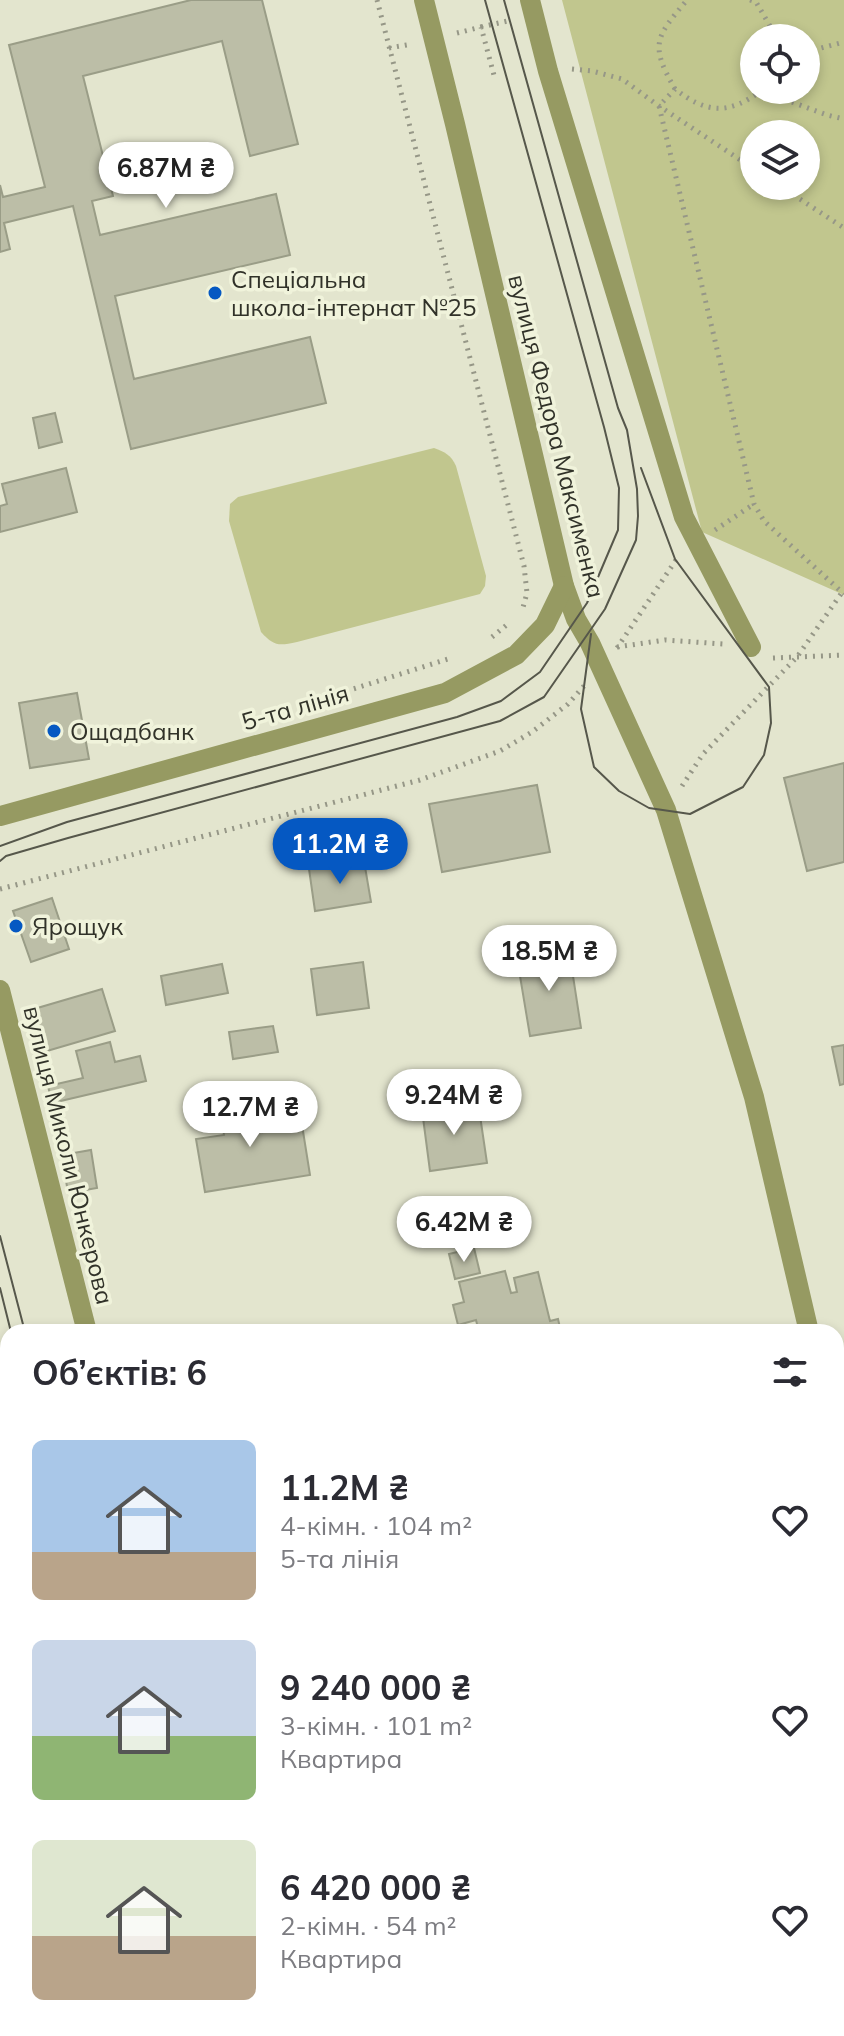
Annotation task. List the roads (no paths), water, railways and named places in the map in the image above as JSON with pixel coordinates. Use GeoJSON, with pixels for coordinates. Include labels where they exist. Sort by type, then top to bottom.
{"type":"FeatureCollection","features":[{"type":"Feature","properties":{"kind":"street","name":"вулиця Федора Максименка"},"geometry":{"type":"LineString","coordinates":[[424,0],[564,586],[576,619],[666,810],[754,1097],[807,1324]]}},
{"type":"Feature","properties":{"kind":"street"},"geometry":{"type":"LineString","coordinates":[[530,0],[548,71],[684,517],[751,647]]}},
{"type":"Feature","properties":{"kind":"street","name":"5-та лінія"},"geometry":{"type":"LineString","coordinates":[[0,816],[445,693],[516,655],[545,625],[564,586]]}},
{"type":"Feature","properties":{"kind":"street","name":"вулиця Миколи Юнкерова"},"geometry":{"type":"LineString","coordinates":[[0,990],[85,1324]]}},
{"type":"Feature","properties":{"kind":"tram line"},"geometry":{"type":"LineString","coordinates":[[0,846],[67,822],[457,717],[501,701],[540,672],[587,603],[618,530],[619,488],[485,0]]}},
{"type":"Feature","properties":{"kind":"tram line"},"geometry":{"type":"LineString","coordinates":[[0,861],[6,856],[68,838],[500,721],[544,697],[605,609],[636,540],[637,489],[627,430],[618,408],[504,0]]}},
{"type":"Feature","properties":{"kind":"tram line"},"geometry":{"type":"LineString","coordinates":[[591,634],[581,709],[594,767],[619,791],[649,808],[690,814],[743,787],[764,755],[771,723],[769,687],[675,559],[641,468]]}},
{"type":"Feature","properties":{"kind":"tram line"},"geometry":{"type":"LineString","coordinates":[[0,1236],[23,1324]]}},
{"type":"Feature","properties":{"kind":"tram line"},"geometry":{"type":"LineString","coordinates":[[0,1288],[9,1324]]}},
{"type":"Feature","properties":{"kind":"place","name":"Спеціальна школа-інтернат №25"},"geometry":{"type":"Point","coordinates":[215,293]}},
{"type":"Feature","properties":{"kind":"place","name":"Ощадбанк"},"geometry":{"type":"Point","coordinates":[54,731]}},
{"type":"Feature","properties":{"kind":"place","name":"Ярощук"},"geometry":{"type":"Point","coordinates":[16,926]}}]}
